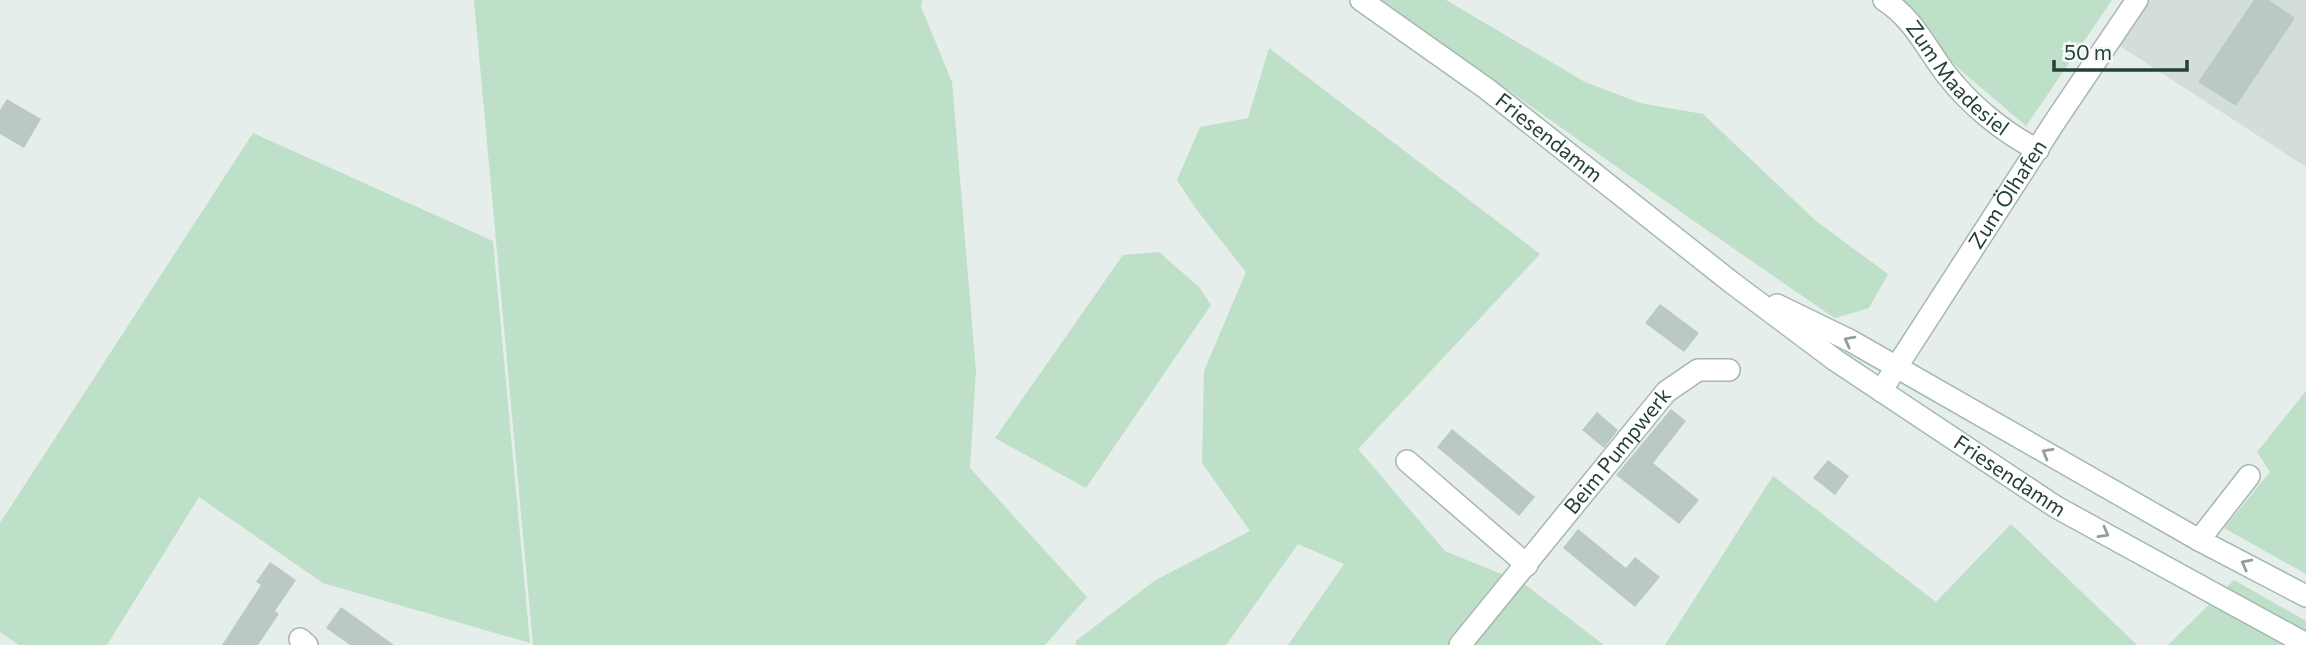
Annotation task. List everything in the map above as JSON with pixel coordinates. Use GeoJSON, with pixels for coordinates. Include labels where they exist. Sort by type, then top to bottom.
{"type":"FeatureCollection","features":[{"type":"Feature","properties":{"kind":"main road","name":"Friesendamm"},"geometry":{"type":"LineString","coordinates":[[1360,0],[1488,89],[1731,282],[1835,360],[2056,507],[2306,644]]}},
{"type":"Feature","properties":{"kind":"main road","name":"Zum Maadesiel"},"geometry":{"type":"LineString","coordinates":[[1884,0],[1910,22],[1946,74],[1969,100],[2019,141],[2038,150]]}},
{"type":"Feature","properties":{"kind":"main road","name":"Zum Ölhafen"},"geometry":{"type":"LineString","coordinates":[[1881,391],[2137,0]]}},
{"type":"Feature","properties":{"kind":"main road","name":"Friesendamm"},"geometry":{"type":"LineString","coordinates":[[1731,282],[1851,341],[2199,540],[2306,596]]}},
{"type":"Feature","properties":{"kind":"main road","name":"Beim Pumpwerk"},"geometry":{"type":"LineString","coordinates":[[1460,645],[1666,392],[1698,370],[1729,370]]}},
{"type":"Feature","properties":{"kind":"main road"},"geometry":{"type":"LineString","coordinates":[[1407,461],[1527,565]]}},
{"type":"Feature","properties":{"kind":"main road"},"geometry":{"type":"LineString","coordinates":[[2199,540],[2249,476]]}},
{"type":"Feature","properties":{"kind":"shaded area"},"geometry":{"type":"Polygon","coordinates":[[[2148,0],[2306,0],[2306,167],[2117,44],[2148,0]]]}},
{"type":"Feature","properties":{"kind":"green space"},"geometry":{"type":"Polygon","coordinates":[[[474,0],[922,0],[921,7],[952,82],[976,371],[970,468],[1087,597],[1045,645],[533,645],[474,0]]]}},
{"type":"Feature","properties":{"kind":"green space"},"geometry":{"type":"Polygon","coordinates":[[[1377,0],[1446,0],[1585,82],[1640,103],[1703,114],[1816,221],[1888,274],[1869,308],[1835,318],[1377,0]]]}},
{"type":"Feature","properties":{"kind":"green space"},"geometry":{"type":"Polygon","coordinates":[[[1898,0],[2112,0],[2026,126],[1957,67],[1898,0]]]}},
{"type":"Feature","properties":{"kind":"green space"},"geometry":{"type":"Polygon","coordinates":[[[1269,48],[1540,254],[1358,449],[1445,551],[1506,576],[1451,645],[1288,645],[1344,564],[1298,544],[1226,645],[1076,645],[1076,641],[1154,581],[1250,531],[1202,463],[1204,371],[1246,272],[1196,209],[1177,180],[1200,127],[1248,118],[1269,48]]]}},
{"type":"Feature","properties":{"kind":"green space"},"geometry":{"type":"Polygon","coordinates":[[[253,133],[493,241],[530,643],[323,583],[199,497],[107,645],[19,645],[0,632],[0,523],[253,133]]]}},
{"type":"Feature","properties":{"kind":"green space"},"geometry":{"type":"Polygon","coordinates":[[[1159,252],[1199,287],[1211,305],[1086,488],[995,438],[1123,255],[1159,252]]]}},
{"type":"Feature","properties":{"kind":"green space"},"geometry":{"type":"Polygon","coordinates":[[[2306,391],[2306,574],[2224,528],[2270,472],[2257,452],[2306,391]]]}},
{"type":"Feature","properties":{"kind":"green space"},"geometry":{"type":"Polygon","coordinates":[[[1773,476],[1936,602],[2011,524],[2137,645],[1665,645],[1773,476]]]}},
{"type":"Feature","properties":{"kind":"green space"},"geometry":{"type":"Polygon","coordinates":[[[2234,580],[2306,621],[2306,645],[2168,645],[2234,580]]]}},
{"type":"Feature","properties":{"kind":"green space"},"geometry":{"type":"Polygon","coordinates":[[[1523,583],[1604,645],[1471,645],[1523,583]]]}},
{"type":"Feature","properties":{"kind":"building"},"geometry":{"type":"Polygon","coordinates":[[[2254,0],[2269,0],[2295,18],[2236,106],[2198,82],[2254,0]]]}},
{"type":"Feature","properties":{"kind":"building"},"geometry":{"type":"Polygon","coordinates":[[[7,99],[41,119],[24,148],[0,134],[0,110],[7,99]]]}},
{"type":"Feature","properties":{"kind":"building"},"geometry":{"type":"Polygon","coordinates":[[[1660,304],[1699,333],[1684,352],[1645,323],[1660,304]]]}},
{"type":"Feature","properties":{"kind":"building"},"geometry":{"type":"Polygon","coordinates":[[[1671,409],[1686,421],[1653,463],[1699,500],[1679,524],[1616,475],[1671,409]]]}},
{"type":"Feature","properties":{"kind":"building"},"geometry":{"type":"Polygon","coordinates":[[[1597,412],[1618,430],[1604,448],[1582,430],[1597,412]]]}},
{"type":"Feature","properties":{"kind":"building"},"geometry":{"type":"Polygon","coordinates":[[[1452,429],[1535,497],[1519,516],[1437,447],[1452,429]]]}},
{"type":"Feature","properties":{"kind":"building"},"geometry":{"type":"Polygon","coordinates":[[[1828,460],[1849,476],[1835,495],[1813,478],[1828,460]]]}},
{"type":"Feature","properties":{"kind":"building"},"geometry":{"type":"Polygon","coordinates":[[[1578,529],[1626,568],[1635,557],[1660,577],[1635,607],[1563,548],[1578,529]]]}},
{"type":"Feature","properties":{"kind":"building"},"geometry":{"type":"Polygon","coordinates":[[[270,562],[296,580],[275,611],[279,614],[258,645],[222,645],[261,585],[256,582],[270,562]]]}},
{"type":"Feature","properties":{"kind":"building"},"geometry":{"type":"Polygon","coordinates":[[[341,607],[394,645],[350,645],[326,628],[341,607]]]}}]}
